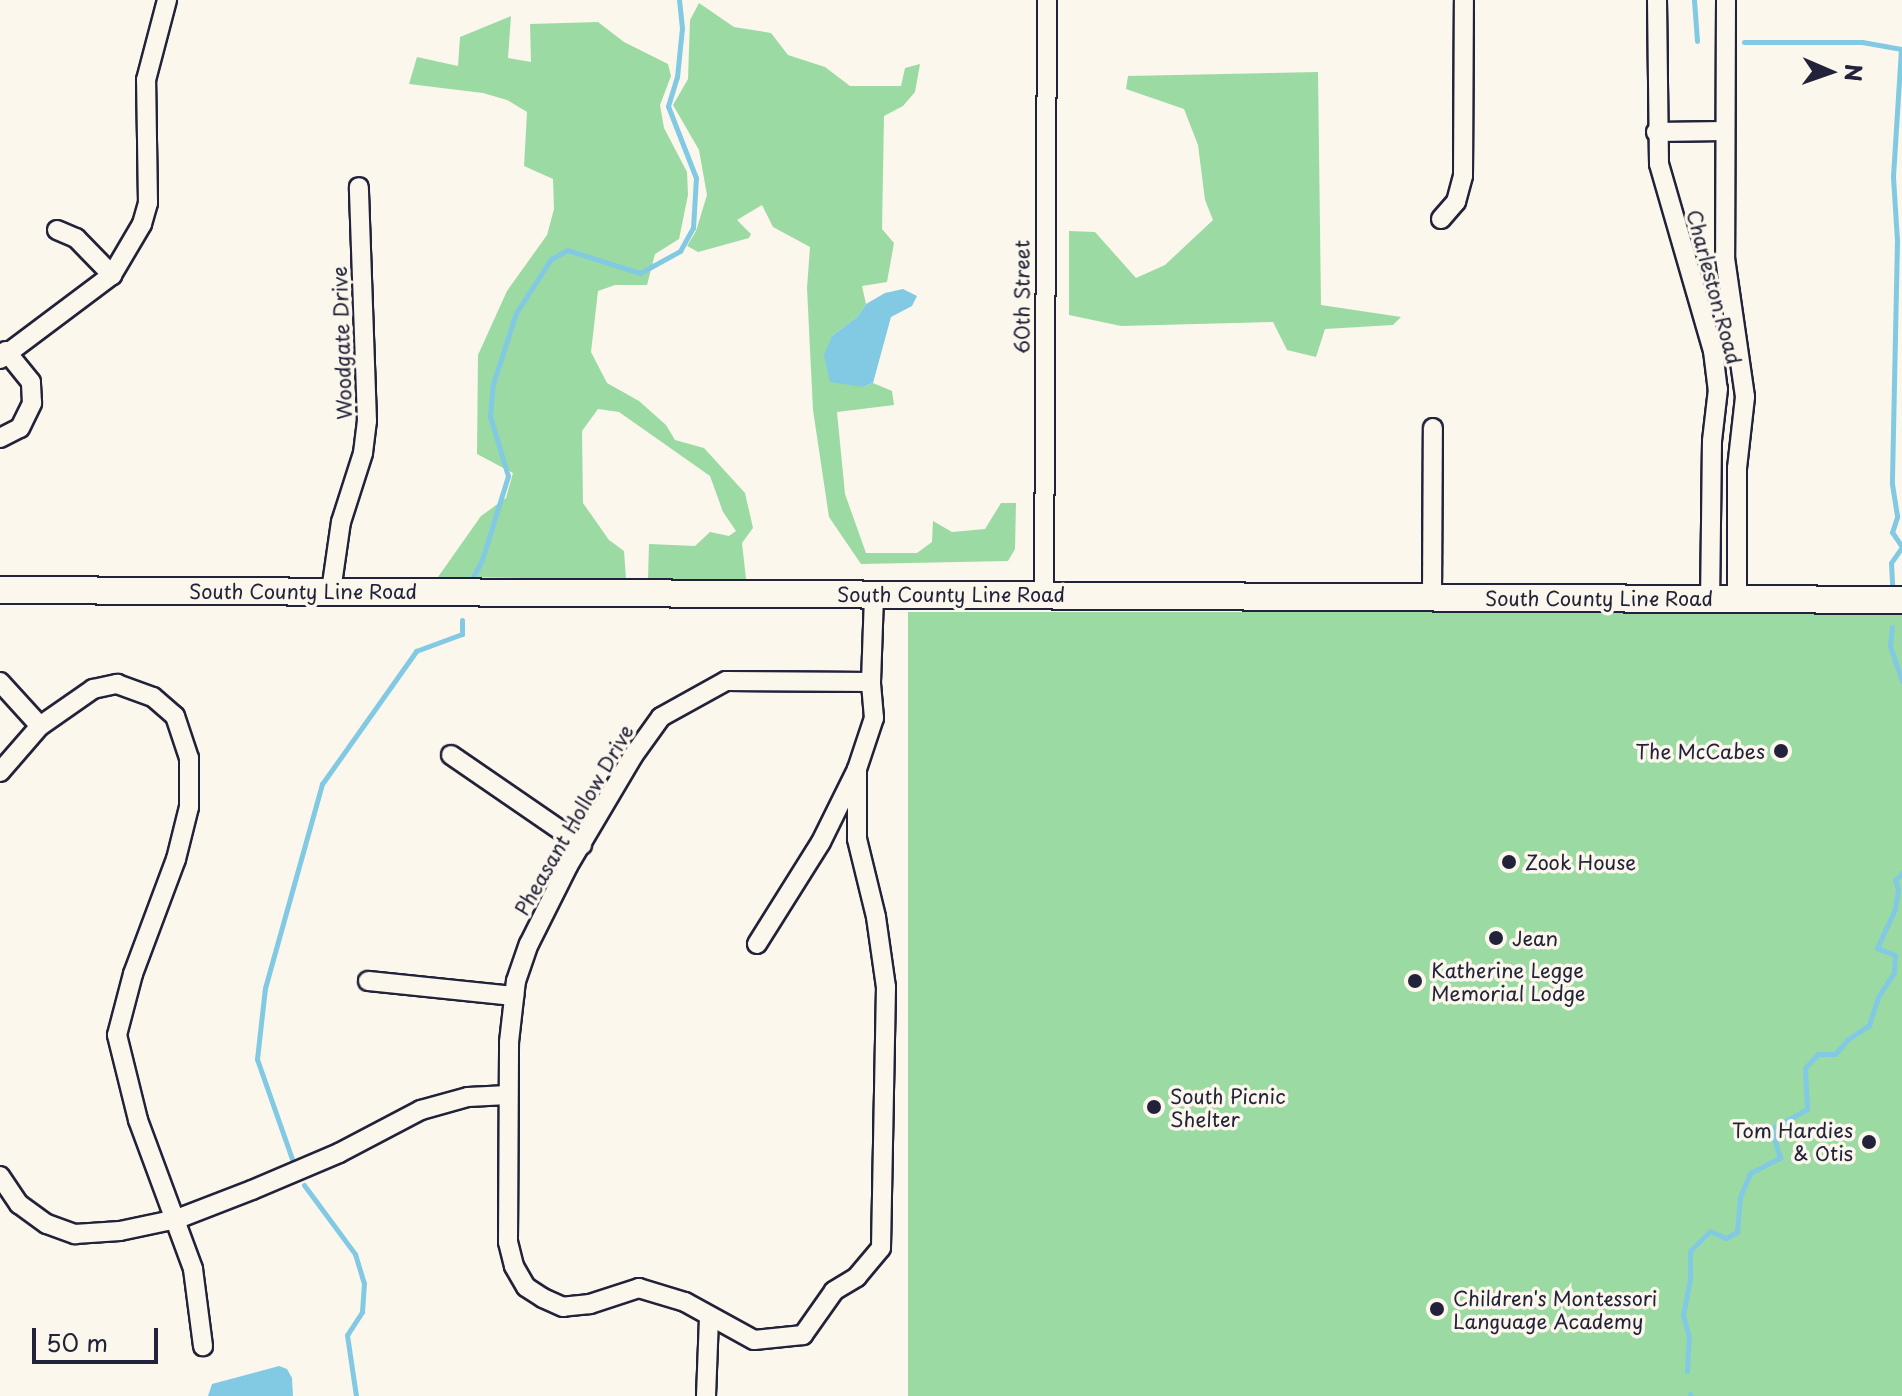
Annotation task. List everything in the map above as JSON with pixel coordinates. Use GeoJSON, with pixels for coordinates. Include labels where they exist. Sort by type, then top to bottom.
{"type":"FeatureCollection","features":[{"type":"Feature","properties":{"kind":"main road","name":"South County Line Road"},"geometry":{"type":"LineString","coordinates":[[0,590],[1902,600]]}},
{"type":"Feature","properties":{"kind":"street"},"geometry":{"type":"LineString","coordinates":[[0,438],[20,428],[32,403],[31,382],[3,355],[112,275],[131,246],[148,203],[146,80],[167,0]]}},
{"type":"Feature","properties":{"kind":"street","name":"60th Street"},"geometry":{"type":"LineString","coordinates":[[1044,595],[1047,0]]}},
{"type":"Feature","properties":{"kind":"street"},"geometry":{"type":"LineString","coordinates":[[1441,219],[1456,202],[1463,176],[1464,0]]}},
{"type":"Feature","properties":{"kind":"street","name":"Charleston Road"},"geometry":{"type":"LineString","coordinates":[[1657,0],[1656,132],[1663,184],[1716,366],[1710,599]]}},
{"type":"Feature","properties":{"kind":"street","name":"Charleston Road"},"geometry":{"type":"LineString","coordinates":[[1726,0],[1725,258],[1745,397],[1737,468],[1737,599]]}},
{"type":"Feature","properties":{"kind":"street"},"geometry":{"type":"LineString","coordinates":[[1656,132],[1725,131]]}},
{"type":"Feature","properties":{"kind":"street","name":"Woodgate Drive"},"geometry":{"type":"LineString","coordinates":[[331,591],[341,522],[363,453],[367,421],[359,187]]}},
{"type":"Feature","properties":{"kind":"street"},"geometry":{"type":"LineString","coordinates":[[57,230],[76,238],[112,275]]}},
{"type":"Feature","properties":{"kind":"street"},"geometry":{"type":"LineString","coordinates":[[1432,597],[1433,428]]}},
{"type":"Feature","properties":{"kind":"street"},"geometry":{"type":"LineString","coordinates":[[757,944],[821,842],[857,769],[874,718],[871,682],[874,594]]}},
{"type":"Feature","properties":{"kind":"street","name":"Pheasant Hollow Drive"},"geometry":{"type":"LineString","coordinates":[[857,839],[876,917],[886,987],[881,1248],[857,1277],[834,1291],[803,1335],[754,1340],[709,1318],[685,1302],[639,1288],[590,1304],[563,1307],[526,1287],[514,1266],[508,1242],[508,1095],[514,996],[529,944],[582,845],[633,756],[661,717],[689,700],[726,681],[871,682]]}},
{"type":"Feature","properties":{"kind":"street"},"geometry":{"type":"LineString","coordinates":[[0,682],[40,726]]}},
{"type":"Feature","properties":{"kind":"street"},"geometry":{"type":"LineString","coordinates":[[0,772],[40,726],[93,689],[117,684],[153,697],[175,716],[189,758],[189,807],[176,859],[133,974],[117,1035],[138,1120],[193,1269],[203,1346]]}},
{"type":"Feature","properties":{"kind":"street"},"geometry":{"type":"LineString","coordinates":[[451,755],[582,845]]}},
{"type":"Feature","properties":{"kind":"street"},"geometry":{"type":"LineString","coordinates":[[821,842],[857,839],[857,769]]}},
{"type":"Feature","properties":{"kind":"street"},"geometry":{"type":"LineString","coordinates":[[368,981],[514,996]]}},
{"type":"Feature","properties":{"kind":"street"},"geometry":{"type":"LineString","coordinates":[[0,1176],[19,1204],[47,1224],[75,1234],[120,1231],[177,1219],[339,1153],[421,1110],[468,1097],[508,1095]]}},
{"type":"Feature","properties":{"kind":"street"},"geometry":{"type":"LineString","coordinates":[[706,1396],[709,1318]]}},
{"type":"Feature","properties":{"kind":"green space"},"geometry":{"type":"Polygon","coordinates":[[[699,3],[734,27],[771,33],[788,55],[825,67],[850,86],[901,86],[905,68],[920,64],[915,92],[903,106],[884,116],[882,229],[894,243],[887,282],[862,286],[866,304],[858,316],[832,336],[863,387],[873,383],[892,391],[894,405],[837,412],[845,494],[866,553],[917,553],[932,542],[933,521],[952,532],[985,529],[1001,503],[1016,503],[1015,549],[1008,561],[861,564],[829,517],[813,410],[807,288],[810,247],[773,227],[762,205],[737,220],[751,234],[749,238],[698,252],[687,246],[696,231],[707,195],[699,150],[673,105],[688,79],[690,20],[699,3]]]}},
{"type":"Feature","properties":{"kind":"green space"},"geometry":{"type":"Polygon","coordinates":[[[511,16],[508,58],[531,62],[530,24],[598,22],[624,42],[668,64],[671,76],[660,105],[664,128],[687,172],[688,195],[679,239],[655,254],[647,285],[615,285],[598,291],[591,352],[607,383],[639,401],[666,425],[675,440],[704,448],[745,493],[753,528],[742,543],[746,579],[648,579],[649,544],[695,546],[710,532],[729,536],[736,531],[723,512],[710,476],[619,412],[598,409],[582,431],[583,503],[609,540],[624,551],[626,579],[438,577],[481,516],[506,498],[513,473],[477,454],[478,355],[507,291],[547,235],[554,209],[553,179],[524,166],[527,112],[507,100],[483,93],[409,84],[417,57],[458,66],[460,37],[511,16]]]}},
{"type":"Feature","properties":{"kind":"green space"},"geometry":{"type":"Polygon","coordinates":[[[1318,72],[1321,305],[1401,317],[1393,325],[1325,329],[1316,357],[1287,350],[1273,322],[1121,326],[1069,315],[1069,231],[1095,232],[1136,278],[1165,265],[1213,220],[1205,200],[1198,145],[1184,109],[1126,89],[1128,76],[1318,72]]]}},
{"type":"Feature","properties":{"kind":"green space"},"geometry":{"type":"Polygon","coordinates":[[[908,612],[1902,612],[1902,1396],[908,1396],[908,612]]]}},
{"type":"Feature","properties":{"kind":"water"},"geometry":{"type":"Polygon","coordinates":[[[903,289],[917,296],[912,306],[891,317],[873,383],[863,387],[830,382],[824,355],[832,336],[858,316],[866,304],[885,293],[903,289]]]}},
{"type":"Feature","properties":{"kind":"water"},"geometry":{"type":"Polygon","coordinates":[[[279,1366],[287,1369],[292,1378],[293,1396],[208,1396],[212,1384],[279,1366]]]}},
{"type":"Feature","properties":{"kind":"waterway"},"geometry":{"type":"LineString","coordinates":[[473,577],[482,560],[508,476],[490,416],[493,384],[516,313],[551,259],[567,250],[640,273],[680,251],[693,228],[696,178],[668,106],[677,77],[682,28],[679,0]]}},
{"type":"Feature","properties":{"kind":"waterway"},"geometry":{"type":"LineString","coordinates":[[1694,0],[1697,41]]}},
{"type":"Feature","properties":{"kind":"waterway"},"geometry":{"type":"LineString","coordinates":[[1744,42],[1862,42],[1901,49],[1893,177],[1897,240],[1892,484],[1897,517],[1892,532],[1902,547],[1891,563],[1892,585]]}},
{"type":"Feature","properties":{"kind":"waterway"},"geometry":{"type":"LineString","coordinates":[[292,1159],[257,1059],[265,988],[322,784],[416,651],[462,634],[462,620]]}},
{"type":"Feature","properties":{"kind":"waterway"},"geometry":{"type":"LineString","coordinates":[[1892,627],[1890,646],[1902,681]]}},
{"type":"Feature","properties":{"kind":"waterway"},"geometry":{"type":"LineString","coordinates":[[1687,1371],[1689,1337],[1683,1315],[1690,1278],[1690,1251],[1710,1231],[1726,1238],[1737,1232],[1740,1197],[1750,1173],[1780,1158],[1771,1129],[1807,1109],[1805,1068],[1818,1054],[1835,1054],[1847,1040],[1869,1025],[1878,997],[1894,972],[1895,955],[1877,948],[1895,909],[1898,889],[1895,880],[1902,873]]}},
{"type":"Feature","properties":{"kind":"waterway"},"geometry":{"type":"LineString","coordinates":[[304,1185],[355,1254],[364,1283],[362,1312],[347,1335],[356,1396]]}},
{"type":"Feature","properties":{"kind":"place","name":"The McCabes"},"geometry":{"type":"Point","coordinates":[1781,751]}},
{"type":"Feature","properties":{"kind":"place","name":"Zook House"},"geometry":{"type":"Point","coordinates":[1509,862]}},
{"type":"Feature","properties":{"kind":"place","name":"Jean"},"geometry":{"type":"Point","coordinates":[1496,938]}},
{"type":"Feature","properties":{"kind":"place","name":"Katherine Legge Memorial Lodge"},"geometry":{"type":"Point","coordinates":[1415,981]}},
{"type":"Feature","properties":{"kind":"place","name":"South Picnic Shelter"},"geometry":{"type":"Point","coordinates":[1154,1107]}},
{"type":"Feature","properties":{"kind":"place","name":"Tom Hardies & Otis"},"geometry":{"type":"Point","coordinates":[1869,1142]}},
{"type":"Feature","properties":{"kind":"place","name":"Children's Montessori Language Academy"},"geometry":{"type":"Point","coordinates":[1437,1309]}}]}
